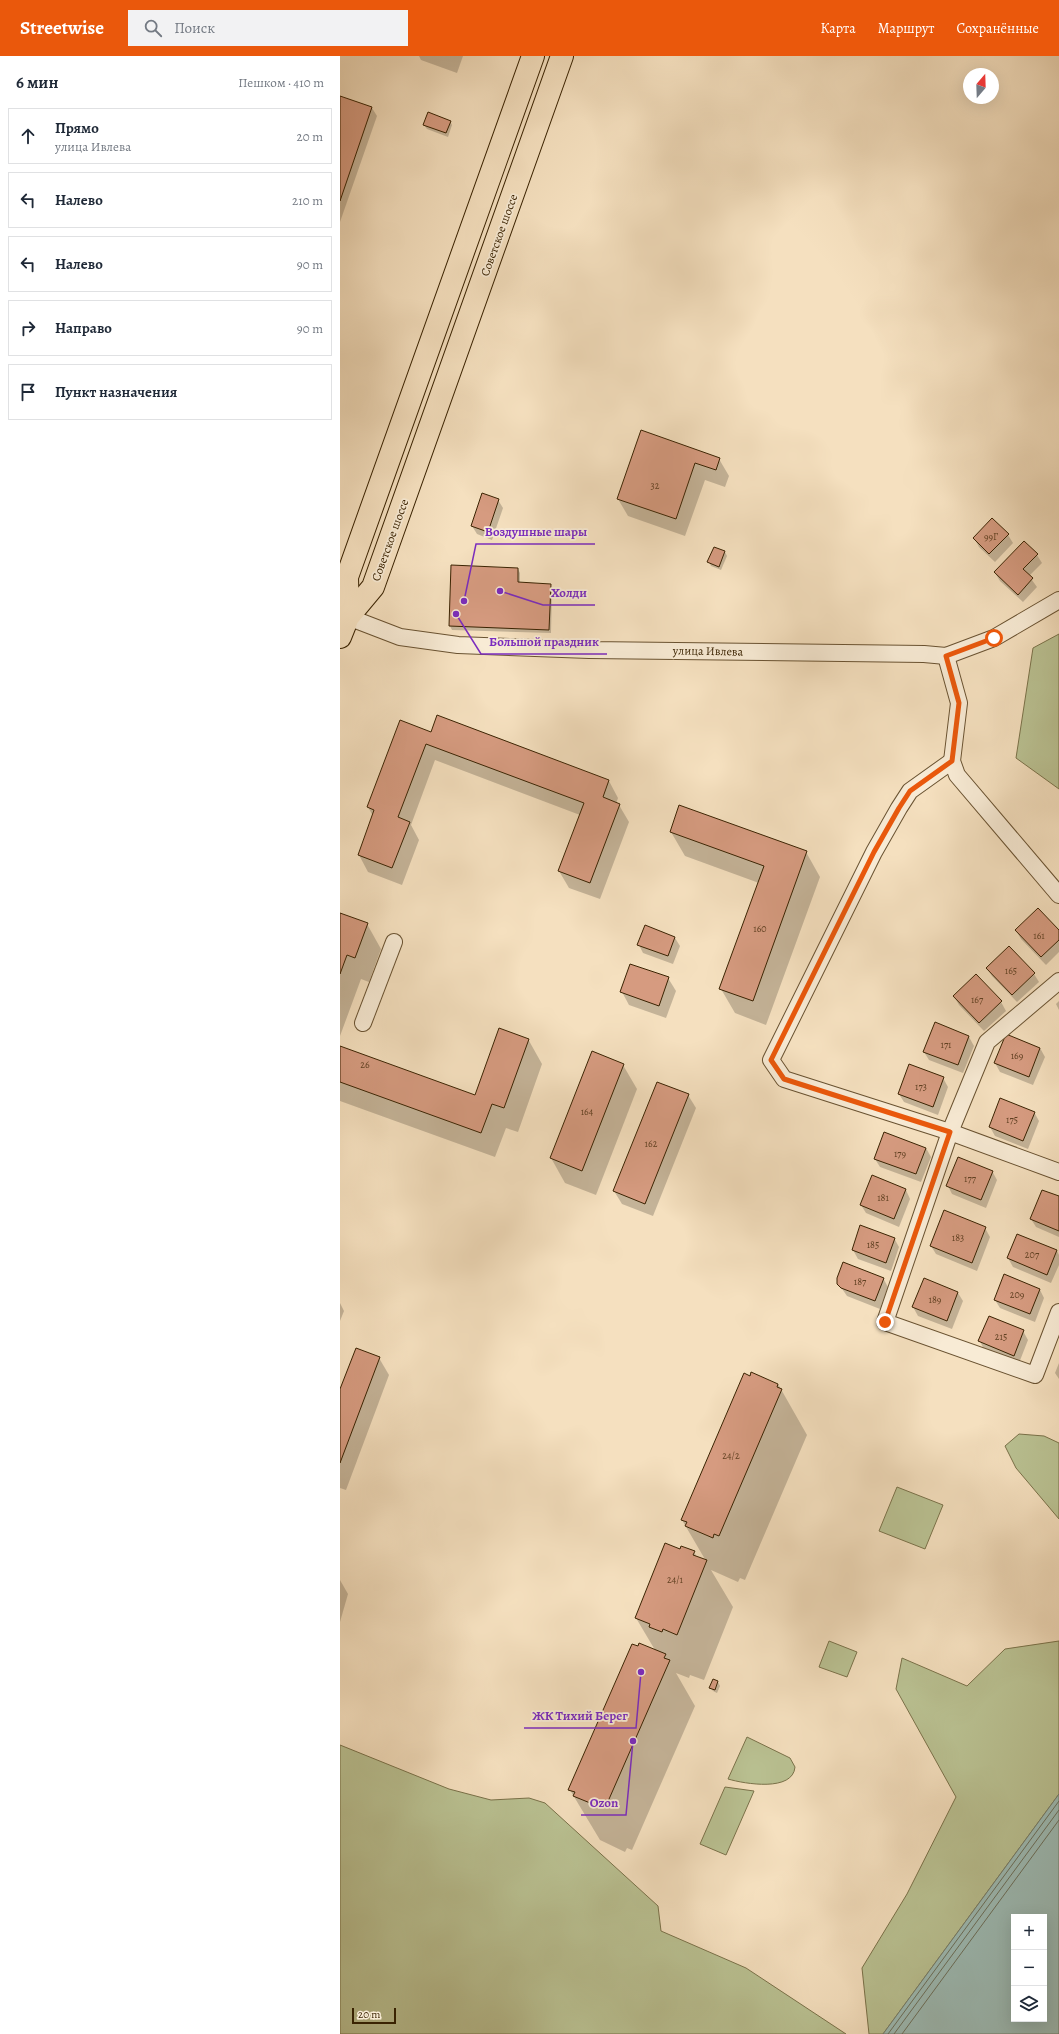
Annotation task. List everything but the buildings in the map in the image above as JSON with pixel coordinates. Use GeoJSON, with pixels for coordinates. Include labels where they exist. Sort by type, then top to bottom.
{"type":"FeatureCollection","features":[{"type":"Feature","properties":{"kind":"highway"},"geometry":{"type":"LineString","coordinates":[[344,627],[347,577],[533,56]]}},
{"type":"Feature","properties":{"kind":"highway","name":"Советское шоссе"},"geometry":{"type":"LineString","coordinates":[[344,627],[373,587],[562,56]]}},
{"type":"Feature","properties":{"kind":"street","name":"улица Ивлева"},"geometry":{"type":"LineString","coordinates":[[344,627],[458,645],[589,650],[924,654],[946,656],[994,638],[1059,600]]}},
{"type":"Feature","properties":{"kind":"street"},"geometry":{"type":"LineString","coordinates":[[946,656],[959,703],[952,761],[957,775],[1059,895]]}},
{"type":"Feature","properties":{"kind":"street"},"geometry":{"type":"LineString","coordinates":[[952,761],[910,791],[899,808],[874,852],[771,1060],[784,1079],[950,1132],[1059,1172]]}},
{"type":"Feature","properties":{"kind":"street"},"geometry":{"type":"LineString","coordinates":[[363,1023],[394,942]]}},
{"type":"Feature","properties":{"kind":"street"},"geometry":{"type":"LineString","coordinates":[[1059,981],[987,1042],[950,1132],[885,1322],[1035,1375],[1059,1312]]}},
{"type":"Feature","properties":{"kind":"green space"},"geometry":{"type":"Polygon","coordinates":[[[1059,634],[1059,789],[1016,758],[1033,648],[1059,634]]]}},
{"type":"Feature","properties":{"kind":"green space"},"geometry":{"type":"Polygon","coordinates":[[[1019,1434],[1044,1436],[1059,1443],[1059,1519],[1016,1468],[1005,1446],[1019,1434]]]}},
{"type":"Feature","properties":{"kind":"green space"},"geometry":{"type":"Polygon","coordinates":[[[897,1487],[943,1505],[925,1549],[879,1531],[897,1487]]]}},
{"type":"Feature","properties":{"kind":"green space"},"geometry":{"type":"Polygon","coordinates":[[[829,1641],[857,1652],[847,1677],[819,1667],[829,1641]]]}},
{"type":"Feature","properties":{"kind":"green space"},"geometry":{"type":"Polygon","coordinates":[[[1059,1641],[1059,1794],[883,2034],[869,2034],[862,1968],[907,1894],[956,1797],[896,1689],[902,1658],[967,1686],[1005,1649],[1059,1641]]]}},
{"type":"Feature","properties":{"kind":"green space"},"geometry":{"type":"Polygon","coordinates":[[[747,1737],[790,1758],[795,1767],[792,1775],[786,1780],[767,1784],[745,1783],[728,1779],[747,1737]]]}},
{"type":"Feature","properties":{"kind":"green space"},"geometry":{"type":"Polygon","coordinates":[[[340,1745],[449,1789],[491,1800],[529,1798],[545,1803],[658,1906],[661,1931],[746,1968],[846,2034],[340,2034],[340,1745]]]}},
{"type":"Feature","properties":{"kind":"green space"},"geometry":{"type":"Polygon","coordinates":[[[725,1787],[754,1791],[726,1855],[700,1844],[725,1787]]]}},
{"type":"Feature","properties":{"kind":"water"},"geometry":{"type":"Polygon","coordinates":[[[1059,1794],[1059,2034],[883,2034],[1059,1794]]]}},
{"type":"Feature","properties":{"kind":"place","name":"Холди"},"geometry":{"type":"Point","coordinates":[500,591]}},
{"type":"Feature","properties":{"kind":"place","name":"Воздушные шары"},"geometry":{"type":"Point","coordinates":[464,601]}},
{"type":"Feature","properties":{"kind":"place","name":"Большой праздник"},"geometry":{"type":"Point","coordinates":[456,614]}},
{"type":"Feature","properties":{"kind":"place","name":"ЖК Тихий Берег"},"geometry":{"type":"Point","coordinates":[641,1672]}},
{"type":"Feature","properties":{"kind":"place","name":"Ozon"},"geometry":{"type":"Point","coordinates":[633,1741]}},
{"type":"Feature","properties":{"kind":"route"},"geometry":{"type":"LineString","coordinates":[[885,1322],[950,1132],[784,1079],[771,1060],[874,852],[899,808],[910,791],[952,761],[959,703],[946,656],[994,638]]}}]}
